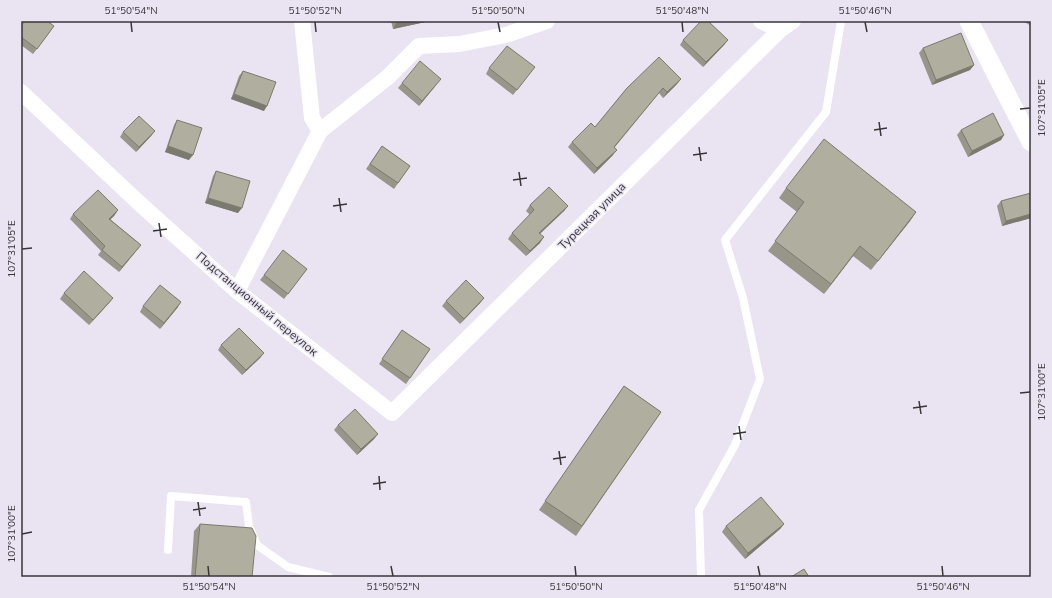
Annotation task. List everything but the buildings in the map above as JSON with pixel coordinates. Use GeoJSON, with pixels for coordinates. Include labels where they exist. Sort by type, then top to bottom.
{"type":"FeatureCollection","features":[{"type":"Feature","properties":{"kind":"street"},"geometry":{"type":"LineString","coordinates":[[302,21],[312,118],[320,131]]}},
{"type":"Feature","properties":{"kind":"street"},"geometry":{"type":"LineString","coordinates":[[237,291],[320,131],[388,77],[419,46],[459,44],[506,35],[547,21]]}},
{"type":"Feature","properties":{"kind":"street"},"geometry":{"type":"LineString","coordinates":[[761,21],[787,25]]}},
{"type":"Feature","properties":{"kind":"street"},"geometry":{"type":"LineString","coordinates":[[969,21],[1031,142]]}},
{"type":"Feature","properties":{"kind":"street","name":"Турецкая улица"},"geometry":{"type":"LineString","coordinates":[[392,413],[787,25]]}},
{"type":"Feature","properties":{"kind":"street","name":"Подстанционный переулок"},"geometry":{"type":"LineString","coordinates":[[21,92],[138,202],[237,291],[392,413]]}},
{"type":"Feature","properties":{"kind":"lane"},"geometry":{"type":"LineString","coordinates":[[701,577],[699,510],[735,445],[760,379],[743,298],[725,240],[826,112],[841,21]]}},
{"type":"Feature","properties":{"kind":"lane"},"geometry":{"type":"LineString","coordinates":[[168,550],[171,496],[246,502],[249,526],[257,545],[288,566],[329,577]]}}]}
